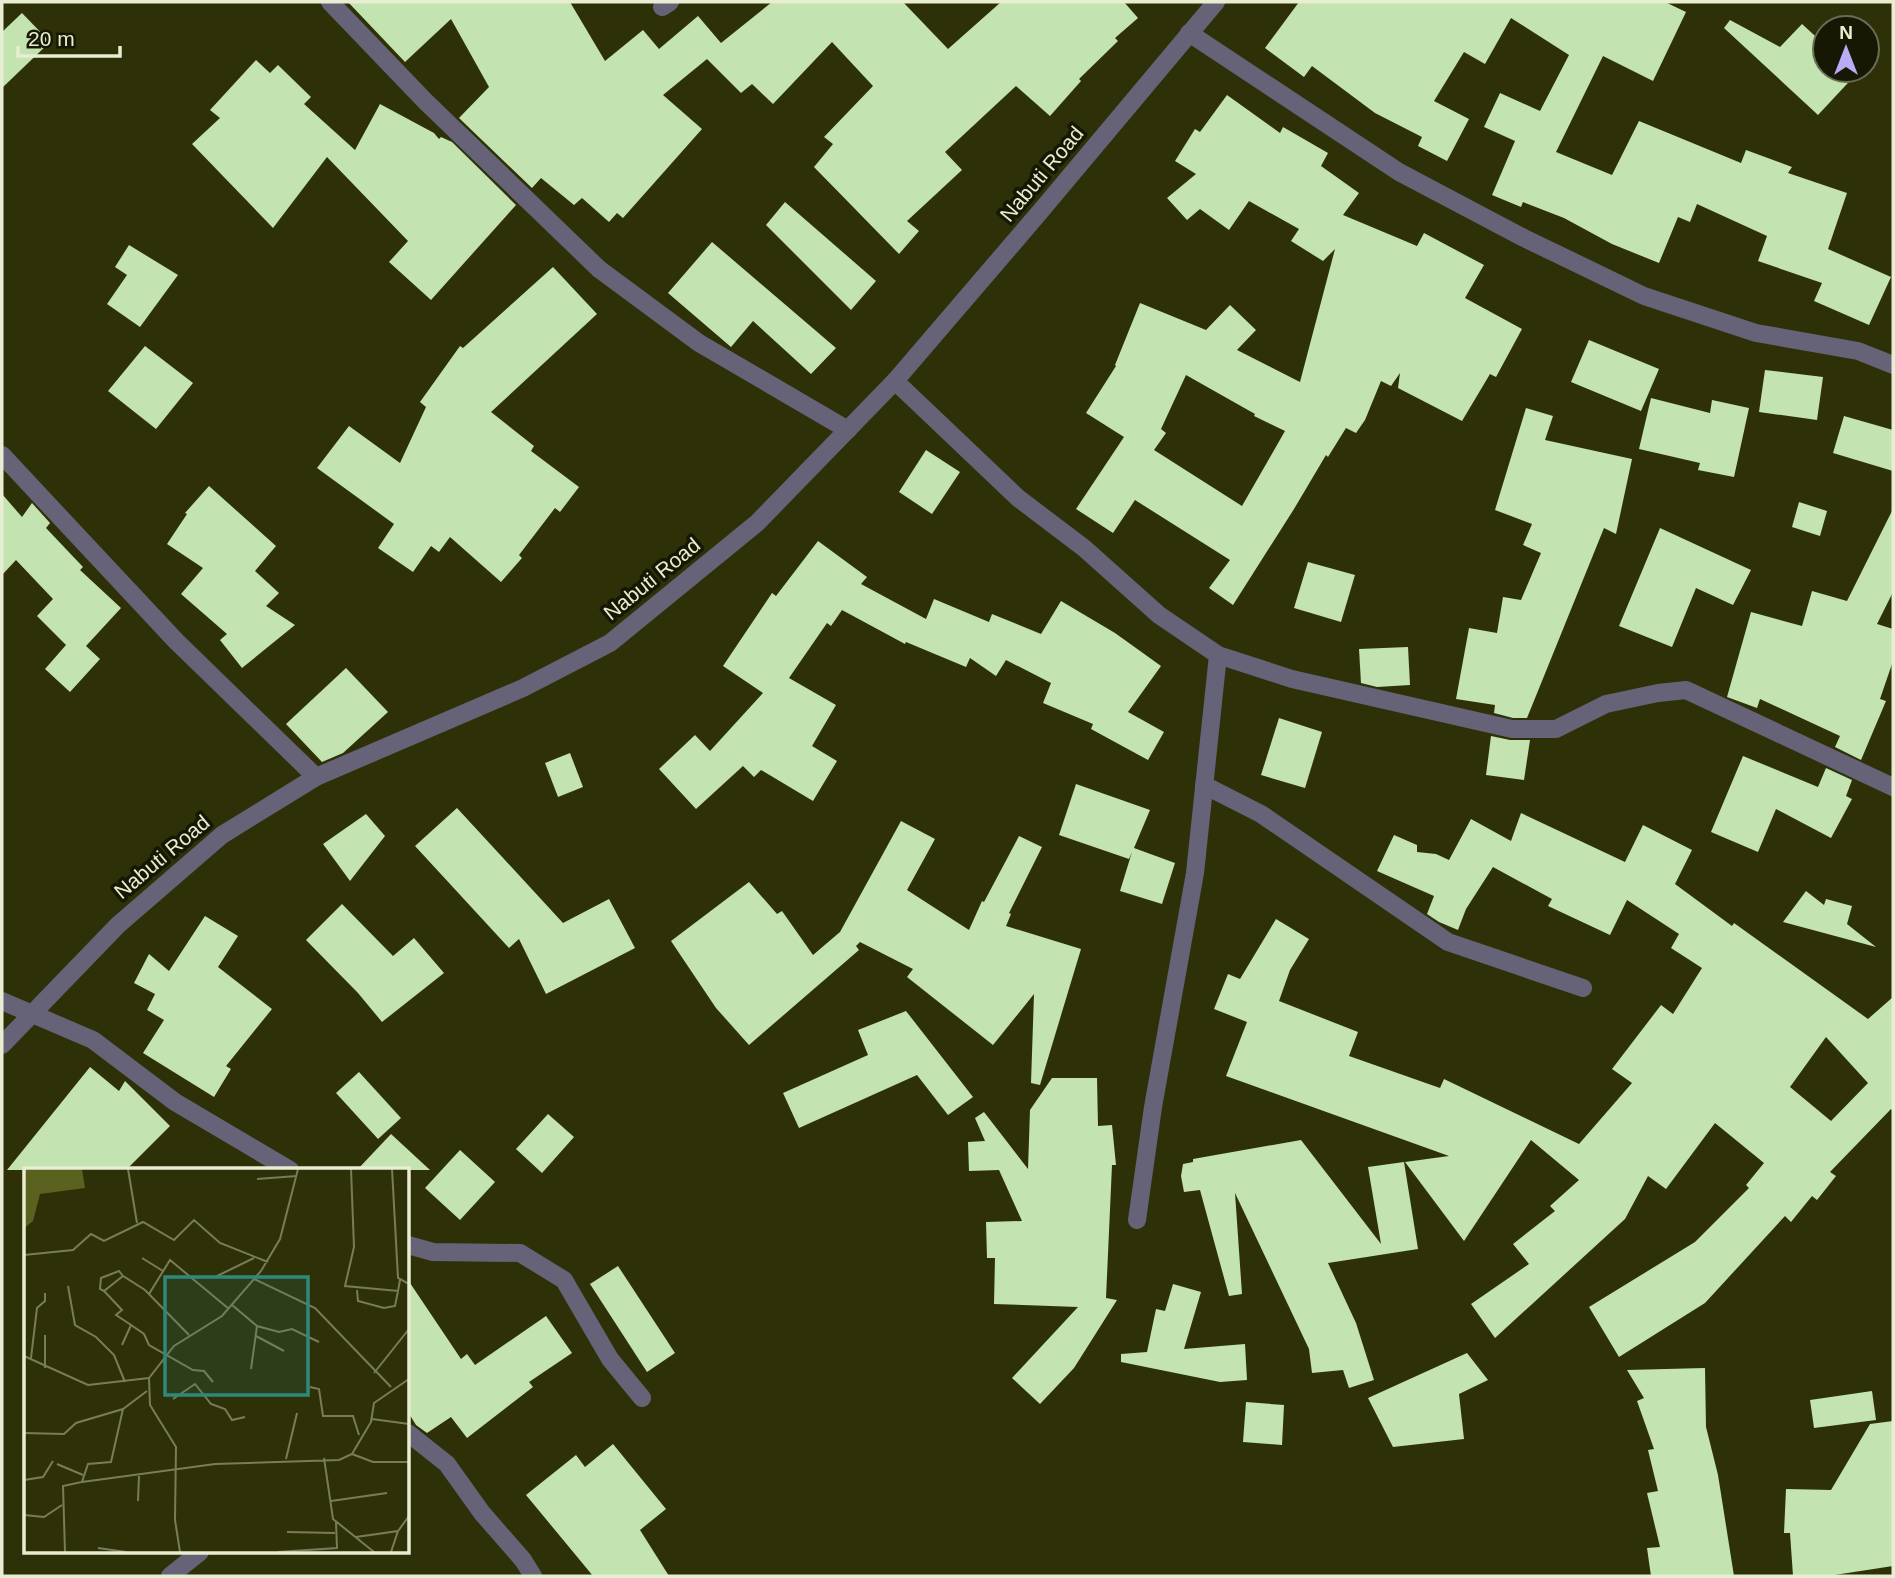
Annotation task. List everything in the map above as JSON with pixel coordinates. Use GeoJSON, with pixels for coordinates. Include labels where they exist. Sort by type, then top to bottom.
{"type":"FeatureCollection","features":[{"type":"Feature","properties":{"kind":"street"},"geometry":{"type":"LineString","coordinates":[[330,2],[425,101],[599,269],[699,343],[848,430]]}},
{"type":"Feature","properties":{"kind":"street","name":"Nabuti Road"},"geometry":{"type":"LineString","coordinates":[[2,1045],[118,925],[222,835],[316,777],[523,688],[610,643],[757,523],[895,381],[1216,2]]}},
{"type":"Feature","properties":{"kind":"street"},"geometry":{"type":"LineString","coordinates":[[1189,33],[1399,172],[1524,238],[1644,296],[1756,332],[1858,351],[1893,365]]}},
{"type":"Feature","properties":{"kind":"street"},"geometry":{"type":"LineString","coordinates":[[895,381],[1018,498],[1084,548],[1159,615],[1218,654],[1292,679],[1512,729],[1556,729],[1606,704],[1686,690],[1893,787]]}},
{"type":"Feature","properties":{"kind":"street"},"geometry":{"type":"LineString","coordinates":[[2,455],[176,641],[316,777]]}},
{"type":"Feature","properties":{"kind":"street"},"geometry":{"type":"LineString","coordinates":[[1137,1220],[1153,1107],[1195,873],[1218,654]]}},
{"type":"Feature","properties":{"kind":"street"},"geometry":{"type":"LineString","coordinates":[[1205,785],[1261,814],[1448,942],[1583,988]]}},
{"type":"Feature","properties":{"kind":"street"},"geometry":{"type":"LineString","coordinates":[[2,1001],[93,1040],[175,1102],[287,1168]]}},
{"type":"Feature","properties":{"kind":"street"},"geometry":{"type":"LineString","coordinates":[[410,1246],[433,1252],[520,1253],[564,1280],[610,1359],[642,1398]]}},
{"type":"Feature","properties":{"kind":"street"},"geometry":{"type":"LineString","coordinates":[[410,1435],[447,1464],[482,1513],[534,1576]]}},
{"type":"Feature","properties":{"kind":"street"},"geometry":{"type":"LineString","coordinates":[[170,1576],[198,1554]]}},
{"type":"Feature","properties":{"kind":"building"},"geometry":{"type":"Polygon","coordinates":[[[348,2],[570,2],[605,61],[643,30],[659,49],[698,16],[721,43],[772,2],[903,2],[948,49],[1001,2],[1124,2],[1138,18],[1115,38],[1118,41],[1079,79],[1081,81],[1050,116],[1016,86],[945,152],[962,170],[907,221],[919,231],[899,254],[814,167],[833,144],[824,137],[873,86],[832,42],[773,104],[752,84],[741,93],[707,59],[663,95],[702,129],[623,218],[617,213],[609,222],[582,198],[574,205],[541,178],[532,188],[459,118],[489,87],[451,19],[405,62],[348,2]]]}},
{"type":"Feature","properties":{"kind":"building"},"geometry":{"type":"Polygon","coordinates":[[[1299,2],[1665,2],[1686,12],[1653,81],[1603,56],[1556,152],[1612,175],[1639,121],[1741,163],[1746,150],[1792,167],[1788,173],[1847,193],[1828,249],[1891,277],[1869,325],[1814,301],[1822,283],[1758,261],[1767,236],[1697,204],[1690,222],[1678,217],[1659,263],[1612,244],[1564,218],[1523,202],[1521,207],[1492,195],[1515,141],[1484,127],[1500,93],[1540,111],[1569,55],[1511,18],[1485,64],[1464,52],[1434,101],[1469,119],[1447,161],[1418,146],[1422,137],[1375,113],[1312,66],[1304,77],[1265,48],[1299,2]]]}},
{"type":"Feature","properties":{"kind":"building"},"geometry":{"type":"Polygon","coordinates":[[[22,13],[50,42],[2,88],[2,32],[22,13]]]}},
{"type":"Feature","properties":{"kind":"building"},"geometry":{"type":"Polygon","coordinates":[[[1730,20],[1780,47],[1802,24],[1811,32],[1811,84],[1847,84],[1818,115],[1724,28],[1730,20]]]}},
{"type":"Feature","properties":{"kind":"building"},"geometry":{"type":"Polygon","coordinates":[[[256,60],[270,73],[278,65],[311,97],[304,104],[355,150],[380,104],[434,133],[439,139],[441,137],[452,142],[516,205],[431,300],[389,262],[408,241],[327,157],[273,228],[192,144],[220,118],[210,110],[256,60]]]}},
{"type":"Feature","properties":{"kind":"building"},"geometry":{"type":"Polygon","coordinates":[[[1227,95],[1280,133],[1283,127],[1328,153],[1321,166],[1359,193],[1343,215],[1417,246],[1424,233],[1484,265],[1465,298],[1522,329],[1496,377],[1490,374],[1462,421],[1398,388],[1400,373],[1391,386],[1381,381],[1365,420],[1356,433],[1346,428],[1328,457],[1326,455],[1233,605],[1209,588],[1230,560],[1135,500],[1113,533],[1076,509],[1124,437],[1086,413],[1116,366],[1140,303],[1206,330],[1230,305],[1256,330],[1237,350],[1300,382],[1335,249],[1323,261],[1291,241],[1299,229],[1249,201],[1229,230],[1200,209],[1187,220],[1167,198],[1196,174],[1175,161],[1195,129],[1200,132],[1227,95]],[[1186,375],[1161,429],[1166,433],[1154,450],[1242,506],[1285,431],[1254,416],[1255,414],[1186,375]]]}},
{"type":"Feature","properties":{"kind":"building"},"geometry":{"type":"Polygon","coordinates":[[[785,202],[876,281],[851,310],[766,225],[785,202]]]}},
{"type":"Feature","properties":{"kind":"building"},"geometry":{"type":"Polygon","coordinates":[[[712,242],[836,348],[811,374],[753,321],[731,347],[668,293],[712,242]]]}},
{"type":"Feature","properties":{"kind":"building"},"geometry":{"type":"Polygon","coordinates":[[[129,245],[178,275],[140,327],[107,304],[127,275],[115,267],[129,245]]]}},
{"type":"Feature","properties":{"kind":"building"},"geometry":{"type":"Polygon","coordinates":[[[553,267],[597,314],[491,412],[534,446],[531,451],[579,487],[560,512],[555,508],[519,555],[522,558],[501,582],[450,537],[439,552],[431,546],[413,572],[378,548],[394,524],[317,468],[349,426],[400,463],[426,407],[420,402],[460,346],[463,348],[553,267]]]}},
{"type":"Feature","properties":{"kind":"building"},"geometry":{"type":"Polygon","coordinates":[[[1589,340],[1659,369],[1641,411],[1571,382],[1589,340]]]}},
{"type":"Feature","properties":{"kind":"building"},"geometry":{"type":"Polygon","coordinates":[[[145,346],[193,383],[156,429],[108,391],[145,346]]]}},
{"type":"Feature","properties":{"kind":"building"},"geometry":{"type":"Polygon","coordinates":[[[1765,370],[1823,377],[1817,420],[1759,412],[1765,370]]]}},
{"type":"Feature","properties":{"kind":"building"},"geometry":{"type":"Polygon","coordinates":[[[1651,398],[1710,413],[1712,400],[1749,408],[1734,477],[1698,470],[1700,463],[1639,449],[1651,398]]]}},
{"type":"Feature","properties":{"kind":"building"},"geometry":{"type":"Polygon","coordinates":[[[1526,408],[1553,416],[1545,440],[1632,459],[1616,534],[1604,528],[1527,718],[1513,718],[1494,713],[1495,705],[1456,699],[1469,628],[1497,633],[1503,597],[1521,600],[1541,553],[1523,545],[1532,524],[1495,510],[1526,408]]]}},
{"type":"Feature","properties":{"kind":"building"},"geometry":{"type":"Polygon","coordinates":[[[1844,416],[1893,430],[1893,471],[1833,453],[1844,416]]]}},
{"type":"Feature","properties":{"kind":"building"},"geometry":{"type":"Polygon","coordinates":[[[926,450],[960,472],[932,514],[899,492],[926,450]]]}},
{"type":"Feature","properties":{"kind":"building"},"geometry":{"type":"Polygon","coordinates":[[[209,486],[276,546],[255,571],[279,593],[266,606],[295,625],[242,668],[220,640],[227,634],[181,594],[203,568],[167,544],[187,514],[185,513],[209,486]]]}},
{"type":"Feature","properties":{"kind":"building"},"geometry":{"type":"Polygon","coordinates":[[[2,494],[22,517],[32,503],[50,523],[46,528],[83,567],[80,570],[121,608],[86,646],[100,659],[70,692],[45,669],[66,645],[37,616],[53,599],[16,560],[2,575],[2,494]]]}},
{"type":"Feature","properties":{"kind":"building"},"geometry":{"type":"Polygon","coordinates":[[[1799,502],[1827,511],[1820,536],[1792,527],[1799,502]]]}},
{"type":"Feature","properties":{"kind":"building"},"geometry":{"type":"Polygon","coordinates":[[[1893,509],[1893,592],[1877,624],[1893,629],[1893,661],[1880,699],[1886,701],[1861,760],[1835,747],[1840,736],[1760,699],[1757,708],[1727,697],[1751,612],[1802,626],[1812,591],[1847,601],[1893,509]]]}},
{"type":"Feature","properties":{"kind":"building"},"geometry":{"type":"Polygon","coordinates":[[[1660,528],[1751,570],[1733,605],[1696,588],[1672,647],[1619,626],[1660,528]]]}},
{"type":"Feature","properties":{"kind":"building"},"geometry":{"type":"Polygon","coordinates":[[[818,541],[867,577],[861,584],[926,619],[934,599],[989,622],[992,614],[1041,634],[1061,601],[1115,633],[1161,666],[1128,712],[1164,732],[1148,760],[1091,729],[1093,724],[1043,703],[1051,683],[1006,660],[996,676],[970,658],[966,667],[906,642],[905,644],[842,610],[831,626],[827,623],[789,678],[836,705],[812,746],[837,761],[813,801],[761,770],[754,777],[743,766],[696,809],[659,769],[695,735],[710,751],[763,693],[723,666],[772,593],[776,596],[818,541]]]}},
{"type":"Feature","properties":{"kind":"building"},"geometry":{"type":"Polygon","coordinates":[[[1308,562],[1355,575],[1341,622],[1294,608],[1308,562]]]}},
{"type":"Feature","properties":{"kind":"building"},"geometry":{"type":"Polygon","coordinates":[[[1408,647],[1410,685],[1377,687],[1361,683],[1359,649],[1408,647]]]}},
{"type":"Feature","properties":{"kind":"building"},"geometry":{"type":"Polygon","coordinates":[[[346,668],[388,712],[343,753],[322,762],[286,724],[346,668]]]}},
{"type":"Feature","properties":{"kind":"building"},"geometry":{"type":"Polygon","coordinates":[[[1279,718],[1322,732],[1305,788],[1261,775],[1279,718]]]}},
{"type":"Feature","properties":{"kind":"building"},"geometry":{"type":"Polygon","coordinates":[[[1491,736],[1530,740],[1524,780],[1486,775],[1491,736]]]}},
{"type":"Feature","properties":{"kind":"building"},"geometry":{"type":"Polygon","coordinates":[[[570,753],[583,787],[558,797],[545,763],[570,753]]]}},
{"type":"Feature","properties":{"kind":"building"},"geometry":{"type":"Polygon","coordinates":[[[1743,756],[1818,787],[1826,768],[1852,780],[1846,796],[1852,799],[1831,838],[1776,809],[1758,852],[1711,832],[1743,756]]]}},
{"type":"Feature","properties":{"kind":"building"},"geometry":{"type":"Polygon","coordinates":[[[1076,784],[1150,810],[1134,848],[1175,863],[1162,904],[1120,891],[1132,852],[1129,859],[1059,835],[1076,784]]]}},
{"type":"Feature","properties":{"kind":"building"},"geometry":{"type":"Polygon","coordinates":[[[457,808],[563,923],[609,899],[635,948],[546,994],[519,939],[509,948],[415,846],[457,808]]]}},
{"type":"Feature","properties":{"kind":"building"},"geometry":{"type":"Polygon","coordinates":[[[1521,813],[1625,862],[1643,825],[1692,850],[1675,884],[1732,926],[1734,923],[1868,1019],[1893,997],[1893,1111],[1891,1109],[1830,1172],[1836,1176],[1817,1200],[1812,1196],[1791,1222],[1785,1216],[1705,1303],[1619,1357],[1589,1307],[1695,1242],[1749,1188],[1746,1185],[1764,1163],[1715,1123],[1666,1189],[1648,1176],[1625,1219],[1495,1338],[1471,1304],[1529,1264],[1513,1244],[1555,1211],[1550,1206],[1579,1180],[1531,1140],[1464,1241],[1405,1162],[1449,1156],[1226,1076],[1247,1022],[1214,1009],[1228,974],[1240,979],[1276,919],[1309,939],[1290,970],[1279,1001],[1358,1032],[1349,1056],[1440,1088],[1444,1079],[1579,1144],[1632,1083],[1612,1069],[1661,1005],[1673,1014],[1702,968],[1671,948],[1679,934],[1627,900],[1610,935],[1548,906],[1552,899],[1493,867],[1466,909],[1458,930],[1427,914],[1434,896],[1377,871],[1394,835],[1417,845],[1417,852],[1436,854],[1449,860],[1471,819],[1511,841],[1521,813]],[[1826,1037],[1790,1087],[1831,1121],[1868,1083],[1826,1037]]]}},
{"type":"Feature","properties":{"kind":"building"},"geometry":{"type":"Polygon","coordinates":[[[366,814],[385,836],[350,881],[323,844],[366,814]]]}},
{"type":"Feature","properties":{"kind":"building"},"geometry":{"type":"Polygon","coordinates":[[[901,821],[935,839],[907,890],[969,930],[982,901],[984,902],[1019,836],[1042,847],[1009,913],[1011,914],[1006,926],[1081,949],[1040,1085],[1031,1083],[1034,994],[993,1045],[907,977],[913,969],[860,942],[856,946],[859,950],[749,1045],[716,1008],[671,941],[749,882],[777,914],[782,911],[813,955],[840,932],[901,821]]]}},
{"type":"Feature","properties":{"kind":"building"},"geometry":{"type":"Polygon","coordinates":[[[1806,891],[1824,905],[1826,899],[1852,906],[1847,924],[1876,947],[1783,922],[1806,891]]]}},
{"type":"Feature","properties":{"kind":"building"},"geometry":{"type":"Polygon","coordinates":[[[342,904],[393,956],[414,938],[444,973],[382,1022],[358,993],[306,940],[342,904]]]}},
{"type":"Feature","properties":{"kind":"building"},"geometry":{"type":"Polygon","coordinates":[[[205,916],[238,936],[218,967],[272,1009],[226,1066],[231,1069],[214,1097],[143,1053],[164,1020],[147,1010],[155,994],[134,983],[149,954],[169,971],[205,916]]]}},
{"type":"Feature","properties":{"kind":"building"},"geometry":{"type":"Polygon","coordinates":[[[906,1011],[973,1097],[948,1115],[917,1075],[799,1128],[783,1093],[868,1055],[858,1030],[906,1011]]]}},
{"type":"Feature","properties":{"kind":"building"},"geometry":{"type":"Polygon","coordinates":[[[90,1067],[119,1091],[125,1081],[170,1126],[128,1168],[7,1170],[90,1067]]]}},
{"type":"Feature","properties":{"kind":"building"},"geometry":{"type":"Polygon","coordinates":[[[359,1072],[401,1118],[378,1139],[336,1093],[359,1072]]]}},
{"type":"Feature","properties":{"kind":"building"},"geometry":{"type":"Polygon","coordinates":[[[1052,1078],[1097,1078],[1098,1126],[1112,1125],[1116,1165],[1112,1165],[1106,1298],[1117,1300],[1074,1368],[1040,1404],[1012,1378],[1078,1307],[994,1304],[995,1258],[987,1258],[986,1222],[1022,1221],[999,1170],[969,1171],[968,1142],[985,1141],[975,1118],[984,1112],[1028,1169],[1030,1110],[1052,1078]]]}},
{"type":"Feature","properties":{"kind":"building"},"geometry":{"type":"Polygon","coordinates":[[[548,1114],[574,1137],[542,1173],[516,1149],[548,1114]]]}},
{"type":"Feature","properties":{"kind":"building"},"geometry":{"type":"Polygon","coordinates":[[[391,1134],[430,1170],[410,1168],[359,1168],[391,1134]]]}},
{"type":"Feature","properties":{"kind":"building"},"geometry":{"type":"Polygon","coordinates":[[[1301,1140],[1381,1244],[1368,1167],[1404,1162],[1418,1249],[1328,1263],[1356,1323],[1374,1380],[1349,1388],[1343,1370],[1312,1373],[1309,1349],[1235,1193],[1242,1294],[1229,1296],[1200,1190],[1184,1192],[1181,1176],[1183,1164],[1193,1162],[1193,1159],[1301,1140]]]}},
{"type":"Feature","properties":{"kind":"building"},"geometry":{"type":"Polygon","coordinates":[[[460,1150],[495,1182],[460,1220],[425,1188],[460,1150]]]}},
{"type":"Feature","properties":{"kind":"building"},"geometry":{"type":"Polygon","coordinates":[[[618,1266],[675,1353],[647,1372],[590,1284],[618,1266]]]}},
{"type":"Feature","properties":{"kind":"building"},"geometry":{"type":"Polygon","coordinates":[[[410,1283],[461,1359],[467,1354],[475,1365],[546,1316],[572,1353],[529,1382],[533,1387],[467,1438],[451,1417],[427,1433],[416,1425],[410,1415],[410,1283]]]}},
{"type":"Feature","properties":{"kind":"building"},"geometry":{"type":"Polygon","coordinates":[[[1173,1284],[1201,1292],[1184,1349],[1245,1344],[1247,1380],[1220,1382],[1121,1362],[1121,1354],[1147,1352],[1156,1309],[1165,1311],[1173,1284]]]}},
{"type":"Feature","properties":{"kind":"building"},"geometry":{"type":"Polygon","coordinates":[[[1467,1353],[1488,1380],[1459,1394],[1464,1439],[1393,1447],[1368,1398],[1467,1353]]]}},
{"type":"Feature","properties":{"kind":"building"},"geometry":{"type":"Polygon","coordinates":[[[1705,1368],[1706,1427],[1718,1475],[1734,1576],[1651,1576],[1647,1548],[1660,1547],[1647,1493],[1658,1491],[1648,1450],[1654,1449],[1637,1401],[1644,1398],[1627,1370],[1705,1368]]]}},
{"type":"Feature","properties":{"kind":"building"},"geometry":{"type":"Polygon","coordinates":[[[1872,1391],[1876,1420],[1814,1428],[1810,1400],[1872,1391]]]}},
{"type":"Feature","properties":{"kind":"building"},"geometry":{"type":"Polygon","coordinates":[[[1246,1402],[1284,1405],[1282,1445],[1243,1442],[1246,1402]]]}},
{"type":"Feature","properties":{"kind":"building"},"geometry":{"type":"Polygon","coordinates":[[[1893,1421],[1893,1566],[1828,1576],[1793,1576],[1790,1533],[1784,1533],[1786,1489],[1831,1490],[1870,1424],[1893,1421]]]}},
{"type":"Feature","properties":{"kind":"building"},"geometry":{"type":"Polygon","coordinates":[[[613,1444],[666,1509],[640,1530],[669,1576],[593,1576],[526,1495],[576,1455],[585,1467],[613,1444]]]}}]}
